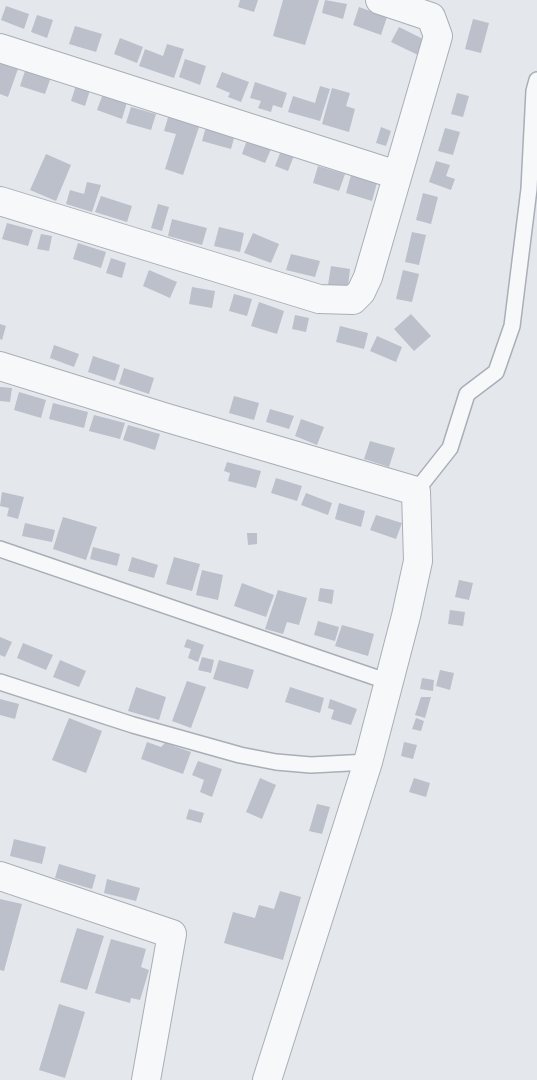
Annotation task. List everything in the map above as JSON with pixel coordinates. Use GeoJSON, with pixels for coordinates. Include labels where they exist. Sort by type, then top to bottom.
{"type":"FeatureCollection","features":[{"type":"Feature","properties":{"kind":"street"},"geometry":{"type":"LineString","coordinates":[[0,201],[319,299],[353,300],[361,292],[368,277],[438,36],[431,17],[380,0]]}},
{"type":"Feature","properties":{"kind":"street"},"geometry":{"type":"LineString","coordinates":[[0,48],[397,175]]}},
{"type":"Feature","properties":{"kind":"street"},"geometry":{"type":"LineString","coordinates":[[0,366],[164,417],[416,491],[418,561],[389,682],[368,762],[267,1080]]}},
{"type":"Feature","properties":{"kind":"street"},"geometry":{"type":"LineString","coordinates":[[0,876],[172,934],[146,1080]]}},
{"type":"Feature","properties":{"kind":"lane"},"geometry":{"type":"LineString","coordinates":[[416,491],[450,448],[468,394],[496,372],[512,326],[529,189],[534,91],[537,80]]}},
{"type":"Feature","properties":{"kind":"lane"},"geometry":{"type":"LineString","coordinates":[[0,549],[389,682]]}},
{"type":"Feature","properties":{"kind":"lane"},"geometry":{"type":"LineString","coordinates":[[0,682],[133,726],[240,755],[276,762],[311,765],[368,762]]}},
{"type":"Feature","properties":{"kind":"building"},"geometry":{"type":"Polygon","coordinates":[[[240,0],[258,0],[254,12],[238,7],[240,0]]]}},
{"type":"Feature","properties":{"kind":"building"},"geometry":{"type":"Polygon","coordinates":[[[283,0],[319,0],[305,45],[273,36],[283,0]]]}},
{"type":"Feature","properties":{"kind":"building"},"geometry":{"type":"Polygon","coordinates":[[[325,0],[347,4],[343,19],[322,13],[325,0]]]}},
{"type":"Feature","properties":{"kind":"building"},"geometry":{"type":"Polygon","coordinates":[[[6,6],[29,14],[24,29],[1,20],[6,6]]]}},
{"type":"Feature","properties":{"kind":"building"},"geometry":{"type":"Polygon","coordinates":[[[359,7],[387,17],[381,35],[353,25],[359,7]]]}},
{"type":"Feature","properties":{"kind":"building"},"geometry":{"type":"Polygon","coordinates":[[[37,15],[53,20],[47,38],[31,32],[37,15]]]}},
{"type":"Feature","properties":{"kind":"building"},"geometry":{"type":"Polygon","coordinates":[[[473,19],[489,23],[481,53],[465,49],[473,19]]]}},
{"type":"Feature","properties":{"kind":"building"},"geometry":{"type":"Polygon","coordinates":[[[75,26],[102,34],[96,52],[69,44],[75,26]]]}},
{"type":"Feature","properties":{"kind":"building"},"geometry":{"type":"Polygon","coordinates":[[[399,27],[427,41],[420,56],[391,42],[399,27]]]}},
{"type":"Feature","properties":{"kind":"building"},"geometry":{"type":"Polygon","coordinates":[[[120,38],[143,47],[137,63],[114,54],[120,38]]]}},
{"type":"Feature","properties":{"kind":"building"},"geometry":{"type":"Polygon","coordinates":[[[167,44],[184,49],[174,78],[139,66],[145,49],[163,56],[167,44]]]}},
{"type":"Feature","properties":{"kind":"building"},"geometry":{"type":"Polygon","coordinates":[[[185,59],[206,66],[200,85],[179,77],[185,59]]]}},
{"type":"Feature","properties":{"kind":"building"},"geometry":{"type":"Polygon","coordinates":[[[0,60],[19,66],[8,97],[0,94],[0,60]]]}},
{"type":"Feature","properties":{"kind":"building"},"geometry":{"type":"Polygon","coordinates":[[[26,68],[51,77],[45,94],[20,86],[26,68]]]}},
{"type":"Feature","properties":{"kind":"building"},"geometry":{"type":"Polygon","coordinates":[[[222,72],[249,82],[241,102],[228,97],[230,93],[216,87],[222,72]]]}},
{"type":"Feature","properties":{"kind":"building"},"geometry":{"type":"Polygon","coordinates":[[[77,82],[91,87],[85,106],[71,101],[77,82]]]}},
{"type":"Feature","properties":{"kind":"building"},"geometry":{"type":"Polygon","coordinates":[[[255,82],[287,93],[282,108],[273,105],[271,112],[258,108],[261,101],[250,98],[255,82]]]}},
{"type":"Feature","properties":{"kind":"building"},"geometry":{"type":"Polygon","coordinates":[[[320,86],[330,89],[320,121],[288,112],[293,96],[315,103],[320,86]]]}},
{"type":"Feature","properties":{"kind":"building"},"geometry":{"type":"Polygon","coordinates":[[[332,88],[350,93],[346,106],[355,109],[349,132],[322,124],[332,88]]]}},
{"type":"Feature","properties":{"kind":"building"},"geometry":{"type":"Polygon","coordinates":[[[104,91],[128,99],[122,119],[97,110],[104,91]]]}},
{"type":"Feature","properties":{"kind":"building"},"geometry":{"type":"Polygon","coordinates":[[[457,93],[469,96],[463,117],[451,114],[457,93]]]}},
{"type":"Feature","properties":{"kind":"building"},"geometry":{"type":"Polygon","coordinates":[[[131,107],[156,114],[151,130],[126,123],[131,107]]]}},
{"type":"Feature","properties":{"kind":"building"},"geometry":{"type":"Polygon","coordinates":[[[169,114],[200,124],[183,175],[165,169],[176,134],[164,131],[169,114]]]}},
{"type":"Feature","properties":{"kind":"building"},"geometry":{"type":"Polygon","coordinates":[[[207,123],[236,131],[231,149],[202,141],[207,123]]]}},
{"type":"Feature","properties":{"kind":"building"},"geometry":{"type":"Polygon","coordinates":[[[381,127],[391,131],[386,146],[376,143],[381,127]]]}},
{"type":"Feature","properties":{"kind":"building"},"geometry":{"type":"Polygon","coordinates":[[[445,128],[460,132],[453,155],[438,151],[445,128]]]}},
{"type":"Feature","properties":{"kind":"building"},"geometry":{"type":"Polygon","coordinates":[[[248,137],[272,147],[265,163],[242,154],[248,137]]]}},
{"type":"Feature","properties":{"kind":"building"},"geometry":{"type":"Polygon","coordinates":[[[282,148],[295,153],[288,171],[275,166],[282,148]]]}},
{"type":"Feature","properties":{"kind":"building"},"geometry":{"type":"Polygon","coordinates":[[[46,154],[71,165],[56,201],[30,190],[46,154]]]}},
{"type":"Feature","properties":{"kind":"building"},"geometry":{"type":"Polygon","coordinates":[[[436,161],[450,165],[446,176],[455,179],[451,190],[429,182],[436,161]]]}},
{"type":"Feature","properties":{"kind":"building"},"geometry":{"type":"Polygon","coordinates":[[[318,166],[345,174],[339,191],[313,183],[318,166]]]}},
{"type":"Feature","properties":{"kind":"building"},"geometry":{"type":"Polygon","coordinates":[[[351,175],[377,183],[372,201],[346,193],[351,175]]]}},
{"type":"Feature","properties":{"kind":"building"},"geometry":{"type":"Polygon","coordinates":[[[87,182],[101,185],[92,212],[66,204],[70,190],[84,194],[87,182]]]}},
{"type":"Feature","properties":{"kind":"building"},"geometry":{"type":"Polygon","coordinates":[[[423,193],[438,197],[431,224],[416,220],[423,193]]]}},
{"type":"Feature","properties":{"kind":"building"},"geometry":{"type":"Polygon","coordinates":[[[101,196],[132,206],[127,222],[95,212],[101,196]]]}},
{"type":"Feature","properties":{"kind":"building"},"geometry":{"type":"Polygon","coordinates":[[[158,204],[169,207],[162,231],[151,228],[158,204]]]}},
{"type":"Feature","properties":{"kind":"building"},"geometry":{"type":"Polygon","coordinates":[[[172,219],[207,228],[202,245],[168,236],[172,219]]]}},
{"type":"Feature","properties":{"kind":"building"},"geometry":{"type":"Polygon","coordinates":[[[7,223],[33,230],[28,246],[2,239],[7,223]]]}},
{"type":"Feature","properties":{"kind":"building"},"geometry":{"type":"Polygon","coordinates":[[[219,227],[244,233],[240,252],[214,246],[219,227]]]}},
{"type":"Feature","properties":{"kind":"building"},"geometry":{"type":"Polygon","coordinates":[[[412,232],[426,235],[419,265],[405,262],[412,232]]]}},
{"type":"Feature","properties":{"kind":"building"},"geometry":{"type":"Polygon","coordinates":[[[253,233],[279,244],[271,263],[244,253],[253,233]]]}},
{"type":"Feature","properties":{"kind":"building"},"geometry":{"type":"Polygon","coordinates":[[[41,234],[52,236],[49,251],[37,249],[41,234]]]}},
{"type":"Feature","properties":{"kind":"building"},"geometry":{"type":"Polygon","coordinates":[[[78,243],[106,252],[101,268],[73,259],[78,243]]]}},
{"type":"Feature","properties":{"kind":"building"},"geometry":{"type":"Polygon","coordinates":[[[291,254],[320,261],[315,277],[286,270],[291,254]]]}},
{"type":"Feature","properties":{"kind":"building"},"geometry":{"type":"Polygon","coordinates":[[[111,258],[126,263],[122,278],[106,273],[111,258]]]}},
{"type":"Feature","properties":{"kind":"building"},"geometry":{"type":"Polygon","coordinates":[[[331,266],[350,269],[348,287],[328,285],[331,266]]]}},
{"type":"Feature","properties":{"kind":"building"},"geometry":{"type":"Polygon","coordinates":[[[149,270],[177,282],[170,298],[143,286],[149,270]]]}},
{"type":"Feature","properties":{"kind":"building"},"geometry":{"type":"Polygon","coordinates":[[[403,270],[419,274],[412,302],[396,299],[403,270]]]}},
{"type":"Feature","properties":{"kind":"building"},"geometry":{"type":"Polygon","coordinates":[[[192,287],[215,291],[212,308],[189,304],[192,287]]]}},
{"type":"Feature","properties":{"kind":"building"},"geometry":{"type":"Polygon","coordinates":[[[234,294],[252,299],[247,316],[229,311],[234,294]]]}},
{"type":"Feature","properties":{"kind":"building"},"geometry":{"type":"Polygon","coordinates":[[[259,302],[284,311],[277,334],[251,326],[259,302]]]}},
{"type":"Feature","properties":{"kind":"building"},"geometry":{"type":"Polygon","coordinates":[[[411,314],[431,336],[414,351],[394,329],[411,314]]]}},
{"type":"Feature","properties":{"kind":"building"},"geometry":{"type":"Polygon","coordinates":[[[295,315],[309,318],[306,332],[292,329],[295,315]]]}},
{"type":"Feature","properties":{"kind":"building"},"geometry":{"type":"Polygon","coordinates":[[[0,324],[6,326],[2,340],[0,339],[0,324]]]}},
{"type":"Feature","properties":{"kind":"building"},"geometry":{"type":"Polygon","coordinates":[[[340,326],[368,333],[364,349],[336,342],[340,326]]]}},
{"type":"Feature","properties":{"kind":"building"},"geometry":{"type":"Polygon","coordinates":[[[377,336],[402,347],[396,362],[370,351],[377,336]]]}},
{"type":"Feature","properties":{"kind":"building"},"geometry":{"type":"Polygon","coordinates":[[[54,345],[79,354],[74,367],[50,358],[54,345]]]}},
{"type":"Feature","properties":{"kind":"building"},"geometry":{"type":"Polygon","coordinates":[[[93,356],[120,365],[115,381],[88,372],[93,356]]]}},
{"type":"Feature","properties":{"kind":"building"},"geometry":{"type":"Polygon","coordinates":[[[124,368],[154,378],[149,394],[119,384],[124,368]]]}},
{"type":"Feature","properties":{"kind":"building"},"geometry":{"type":"Polygon","coordinates":[[[0,387],[12,388],[10,402],[0,401],[0,387]]]}},
{"type":"Feature","properties":{"kind":"building"},"geometry":{"type":"Polygon","coordinates":[[[19,392],[46,400],[41,418],[14,410],[19,392]]]}},
{"type":"Feature","properties":{"kind":"building"},"geometry":{"type":"Polygon","coordinates":[[[234,396],[259,403],[254,420],[229,413],[234,396]]]}},
{"type":"Feature","properties":{"kind":"building"},"geometry":{"type":"Polygon","coordinates":[[[53,403],[88,412],[84,428],[49,419],[53,403]]]}},
{"type":"Feature","properties":{"kind":"building"},"geometry":{"type":"Polygon","coordinates":[[[270,409],[294,416],[289,429],[266,422],[270,409]]]}},
{"type":"Feature","properties":{"kind":"building"},"geometry":{"type":"Polygon","coordinates":[[[94,415],[125,423],[120,439],[89,431],[94,415]]]}},
{"type":"Feature","properties":{"kind":"building"},"geometry":{"type":"Polygon","coordinates":[[[301,419],[324,427],[317,445],[295,436],[301,419]]]}},
{"type":"Feature","properties":{"kind":"building"},"geometry":{"type":"Polygon","coordinates":[[[128,425],[160,434],[155,450],[123,440],[128,425]]]}},
{"type":"Feature","properties":{"kind":"building"},"geometry":{"type":"Polygon","coordinates":[[[370,441],[395,448],[389,467],[364,459],[370,441]]]}},
{"type":"Feature","properties":{"kind":"building"},"geometry":{"type":"Polygon","coordinates":[[[227,462],[261,471],[256,488],[228,481],[230,473],[224,471],[227,462]]]}},
{"type":"Feature","properties":{"kind":"building"},"geometry":{"type":"Polygon","coordinates":[[[276,478],[302,486],[297,501],[271,493],[276,478]]]}},
{"type":"Feature","properties":{"kind":"building"},"geometry":{"type":"Polygon","coordinates":[[[2,492],[24,497],[18,519],[7,516],[9,508],[0,506],[2,492]]]}},
{"type":"Feature","properties":{"kind":"building"},"geometry":{"type":"Polygon","coordinates":[[[306,493],[332,503],[328,515],[301,505],[306,493]]]}},
{"type":"Feature","properties":{"kind":"building"},"geometry":{"type":"Polygon","coordinates":[[[339,503],[365,511],[361,527],[335,519],[339,503]]]}},
{"type":"Feature","properties":{"kind":"building"},"geometry":{"type":"Polygon","coordinates":[[[376,515],[402,523],[396,539],[370,530],[376,515]]]}},
{"type":"Feature","properties":{"kind":"building"},"geometry":{"type":"Polygon","coordinates":[[[63,517],[97,527],[86,560],[53,549],[63,517]]]}},
{"type":"Feature","properties":{"kind":"building"},"geometry":{"type":"Polygon","coordinates":[[[25,523],[55,530],[52,542],[22,536],[25,523]]]}},
{"type":"Feature","properties":{"kind":"building"},"geometry":{"type":"Polygon","coordinates":[[[247,533],[257,533],[257,544],[248,545],[247,533]]]}},
{"type":"Feature","properties":{"kind":"building"},"geometry":{"type":"Polygon","coordinates":[[[93,547],[120,554],[117,566],[90,559],[93,547]]]}},
{"type":"Feature","properties":{"kind":"building"},"geometry":{"type":"Polygon","coordinates":[[[132,557],[158,565],[154,578],[128,571],[132,557]]]}},
{"type":"Feature","properties":{"kind":"building"},"geometry":{"type":"Polygon","coordinates":[[[174,557],[200,564],[192,591],[166,584],[174,557]]]}},
{"type":"Feature","properties":{"kind":"building"},"geometry":{"type":"Polygon","coordinates":[[[202,570],[223,575],[218,600],[196,595],[202,570]]]}},
{"type":"Feature","properties":{"kind":"building"},"geometry":{"type":"Polygon","coordinates":[[[459,580],[473,583],[469,600],[455,597],[459,580]]]}},
{"type":"Feature","properties":{"kind":"building"},"geometry":{"type":"Polygon","coordinates":[[[242,583],[274,595],[266,617],[234,606],[242,583]]]}},
{"type":"Feature","properties":{"kind":"building"},"geometry":{"type":"Polygon","coordinates":[[[320,588],[334,590],[332,604],[318,601],[320,588]]]}},
{"type":"Feature","properties":{"kind":"building"},"geometry":{"type":"Polygon","coordinates":[[[278,590],[307,598],[299,625],[287,622],[283,634],[265,629],[278,590]]]}},
{"type":"Feature","properties":{"kind":"building"},"geometry":{"type":"Polygon","coordinates":[[[450,610],[465,612],[463,626],[448,624],[450,610]]]}},
{"type":"Feature","properties":{"kind":"building"},"geometry":{"type":"Polygon","coordinates":[[[318,621],[339,627],[335,641],[314,635],[318,621]]]}},
{"type":"Feature","properties":{"kind":"building"},"geometry":{"type":"Polygon","coordinates":[[[342,625],[374,634],[368,656],[335,646],[342,625]]]}},
{"type":"Feature","properties":{"kind":"building"},"geometry":{"type":"Polygon","coordinates":[[[0,637],[12,642],[5,657],[0,655],[0,637]]]}},
{"type":"Feature","properties":{"kind":"building"},"geometry":{"type":"Polygon","coordinates":[[[187,639],[204,645],[198,662],[188,658],[191,649],[184,647],[187,639]]]}},
{"type":"Feature","properties":{"kind":"building"},"geometry":{"type":"Polygon","coordinates":[[[23,643],[53,655],[46,670],[17,658],[23,643]]]}},
{"type":"Feature","properties":{"kind":"building"},"geometry":{"type":"Polygon","coordinates":[[[202,657],[214,660],[211,673],[198,670],[202,657]]]}},
{"type":"Feature","properties":{"kind":"building"},"geometry":{"type":"Polygon","coordinates":[[[60,660],[86,671],[79,687],[53,677],[60,660]]]}},
{"type":"Feature","properties":{"kind":"building"},"geometry":{"type":"Polygon","coordinates":[[[219,660],[254,670],[248,689],[213,679],[219,660]]]}},
{"type":"Feature","properties":{"kind":"building"},"geometry":{"type":"Polygon","coordinates":[[[440,670],[454,673],[450,690],[436,686],[440,670]]]}},
{"type":"Feature","properties":{"kind":"building"},"geometry":{"type":"Polygon","coordinates":[[[422,678],[434,680],[433,691],[420,689],[422,678]]]}},
{"type":"Feature","properties":{"kind":"building"},"geometry":{"type":"Polygon","coordinates":[[[187,681],[206,687],[191,728],[172,721],[187,681]]]}},
{"type":"Feature","properties":{"kind":"building"},"geometry":{"type":"Polygon","coordinates":[[[136,687],[166,697],[159,720],[128,711],[136,687]]]}},
{"type":"Feature","properties":{"kind":"building"},"geometry":{"type":"Polygon","coordinates":[[[290,687],[324,698],[320,713],[285,702],[290,687]]]}},
{"type":"Feature","properties":{"kind":"building"},"geometry":{"type":"Polygon","coordinates":[[[421,697],[431,697],[425,718],[415,715],[421,697]]]}},
{"type":"Feature","properties":{"kind":"building"},"geometry":{"type":"Polygon","coordinates":[[[0,699],[19,704],[15,719],[0,715],[0,699]]]}},
{"type":"Feature","properties":{"kind":"building"},"geometry":{"type":"Polygon","coordinates":[[[330,699],[357,709],[351,725],[331,719],[334,710],[328,708],[330,699]]]}},
{"type":"Feature","properties":{"kind":"building"},"geometry":{"type":"Polygon","coordinates":[[[69,718],[102,731],[86,773],[52,760],[69,718]]]}},
{"type":"Feature","properties":{"kind":"building"},"geometry":{"type":"Polygon","coordinates":[[[416,718],[424,721],[421,731],[412,729],[416,718]]]}},
{"type":"Feature","properties":{"kind":"building"},"geometry":{"type":"Polygon","coordinates":[[[147,742],[161,747],[165,743],[191,752],[183,774],[141,759],[147,742]]]}},
{"type":"Feature","properties":{"kind":"building"},"geometry":{"type":"Polygon","coordinates":[[[404,742],[417,745],[413,759],[401,756],[404,742]]]}},
{"type":"Feature","properties":{"kind":"building"},"geometry":{"type":"Polygon","coordinates":[[[198,761],[222,769],[212,797],[200,792],[204,780],[192,775],[198,761]]]}},
{"type":"Feature","properties":{"kind":"building"},"geometry":{"type":"Polygon","coordinates":[[[260,778],[276,785],[262,819],[246,812],[260,778]]]}},
{"type":"Feature","properties":{"kind":"building"},"geometry":{"type":"Polygon","coordinates":[[[414,778],[430,783],[426,797],[409,792],[414,778]]]}},
{"type":"Feature","properties":{"kind":"building"},"geometry":{"type":"Polygon","coordinates":[[[317,804],[330,807],[322,834],[309,831],[317,804]]]}},
{"type":"Feature","properties":{"kind":"building"},"geometry":{"type":"Polygon","coordinates":[[[189,809],[204,813],[201,823],[186,819],[189,809]]]}},
{"type":"Feature","properties":{"kind":"building"},"geometry":{"type":"Polygon","coordinates":[[[14,839],[46,847],[42,864],[10,856],[14,839]]]}},
{"type":"Feature","properties":{"kind":"building"},"geometry":{"type":"Polygon","coordinates":[[[59,864],[96,875],[92,889],[55,878],[59,864]]]}},
{"type":"Feature","properties":{"kind":"building"},"geometry":{"type":"Polygon","coordinates":[[[107,879],[140,888],[136,901],[104,893],[107,879]]]}},
{"type":"Feature","properties":{"kind":"building"},"geometry":{"type":"Polygon","coordinates":[[[280,891],[301,897],[283,960],[224,943],[233,912],[255,918],[259,905],[274,909],[280,891]]]}},
{"type":"Feature","properties":{"kind":"building"},"geometry":{"type":"Polygon","coordinates":[[[0,899],[22,904],[4,971],[0,970],[0,899]]]}},
{"type":"Feature","properties":{"kind":"building"},"geometry":{"type":"Polygon","coordinates":[[[77,928],[104,936],[87,990],[60,982],[77,928]]]}},
{"type":"Feature","properties":{"kind":"building"},"geometry":{"type":"Polygon","coordinates":[[[111,939],[146,949],[141,967],[149,970],[140,1000],[131,998],[130,1003],[95,993],[111,939]]]}},
{"type":"Feature","properties":{"kind":"building"},"geometry":{"type":"Polygon","coordinates":[[[59,1004],[85,1012],[65,1078],[39,1070],[59,1004]]]}}]}
